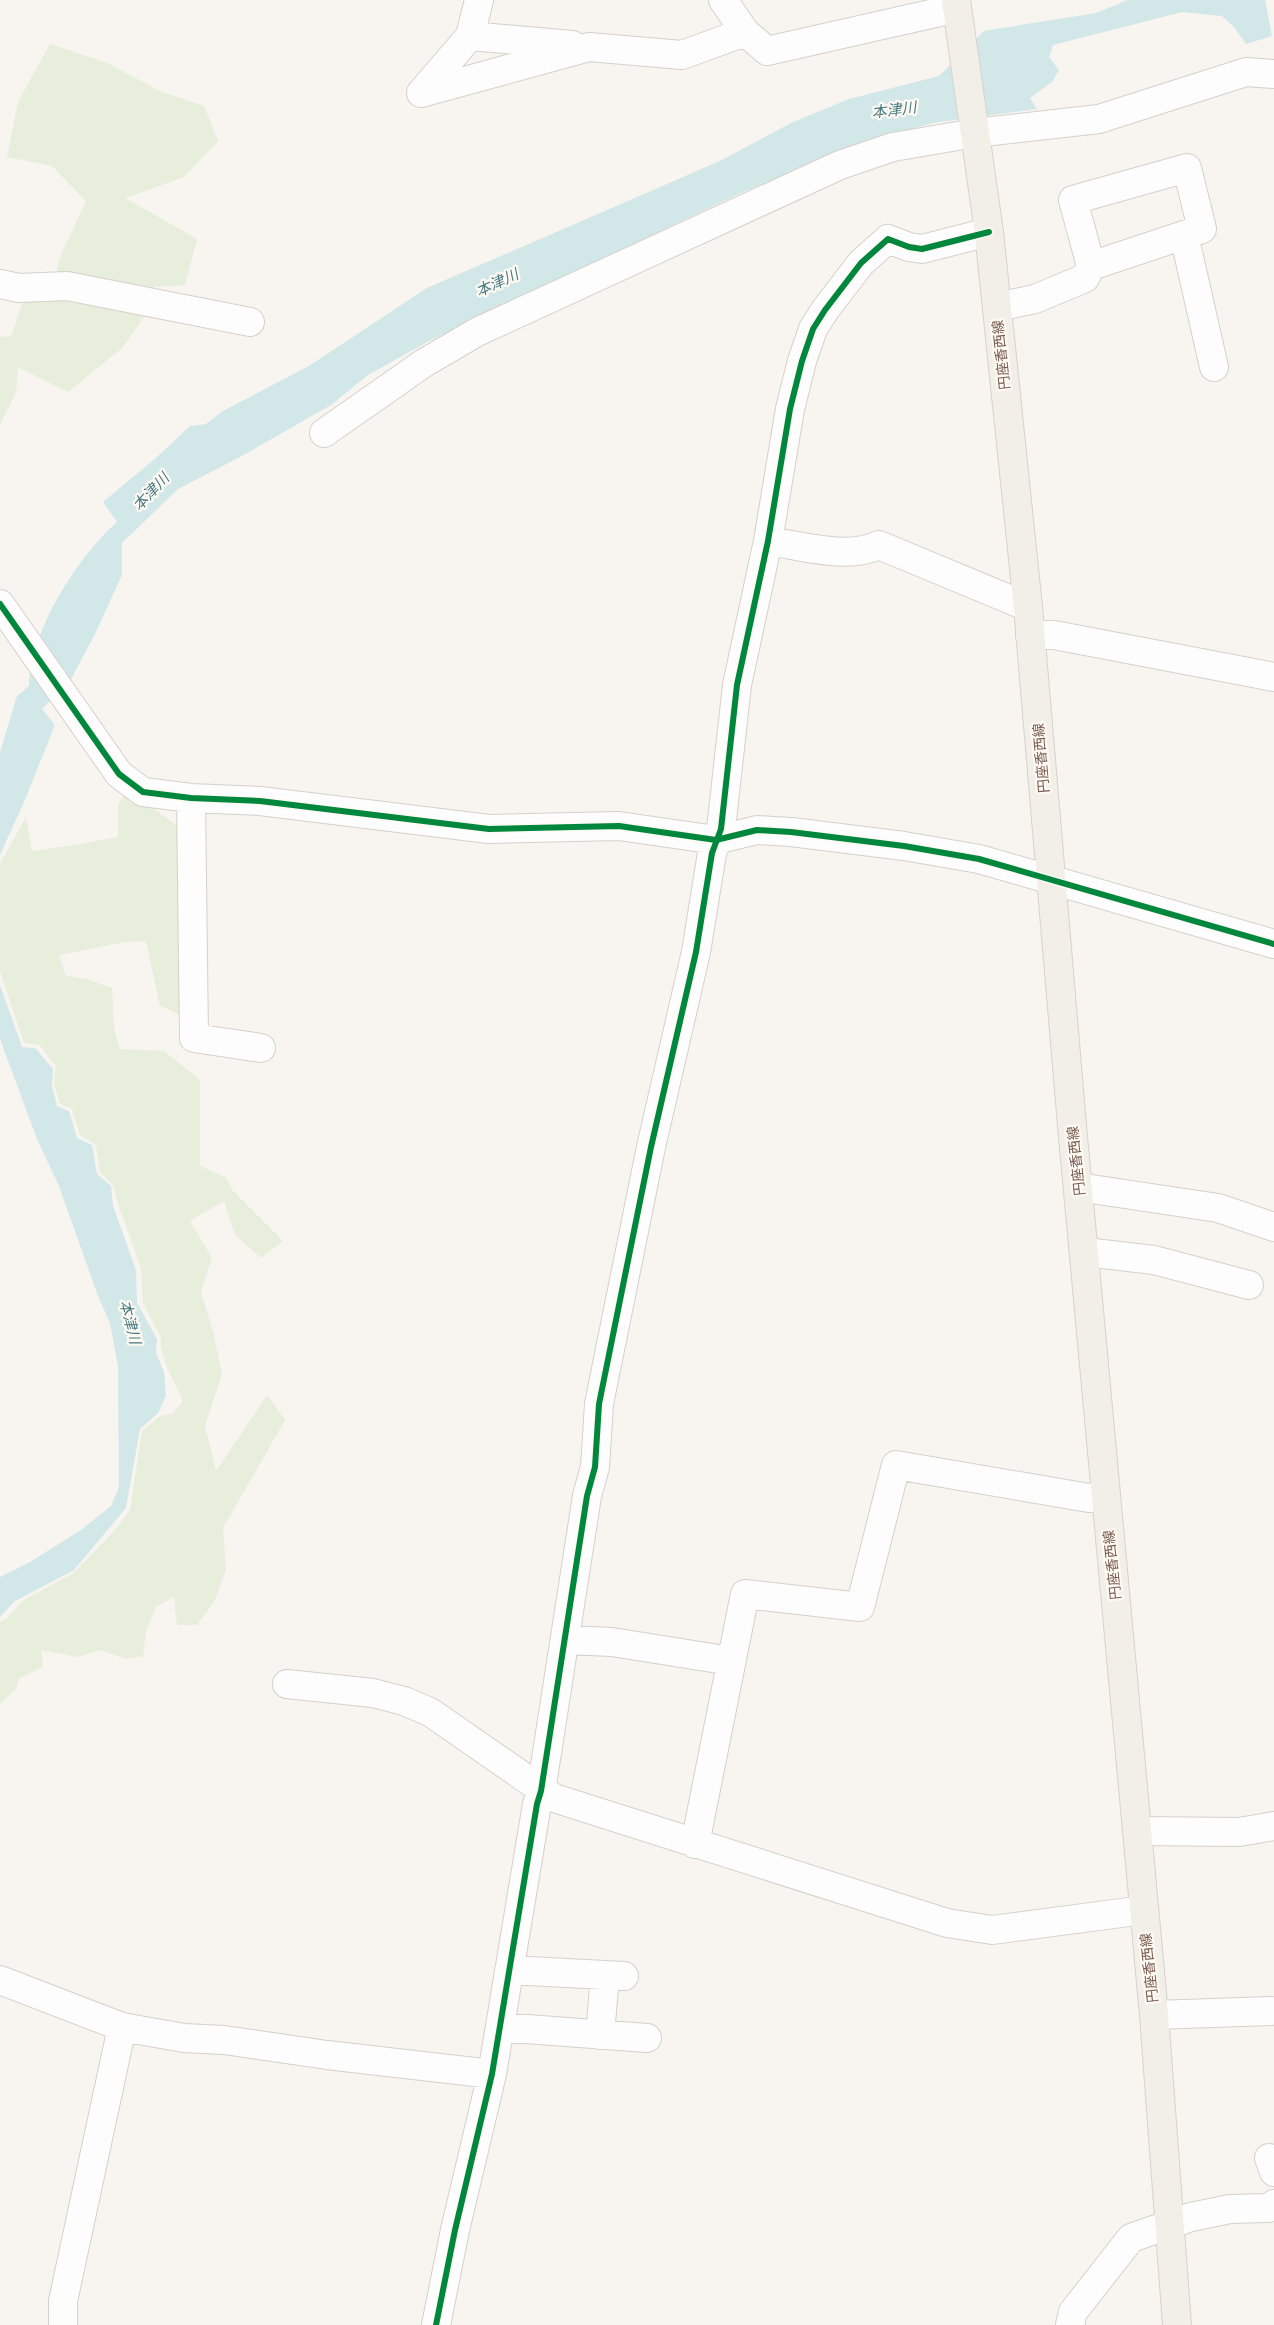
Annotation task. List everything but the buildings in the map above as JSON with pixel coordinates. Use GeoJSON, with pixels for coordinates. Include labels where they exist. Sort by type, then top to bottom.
{"type":"FeatureCollection","features":[{"type":"Feature","properties":{"kind":"main road","name":"円座香西線"},"geometry":{"type":"LineString","coordinates":[[956,4],[990,232],[1028,607],[1105,1496],[1154,2015],[1176,2325]]}},
{"type":"Feature","properties":{"kind":"street"},"geometry":{"type":"LineString","coordinates":[[479,0],[470,36],[421,93],[589,47]]}},
{"type":"Feature","properties":{"kind":"street"},"geometry":{"type":"LineString","coordinates":[[723,0],[745,32],[767,51],[956,4]]}},
{"type":"Feature","properties":{"kind":"street"},"geometry":{"type":"LineString","coordinates":[[470,36],[682,55],[745,32]]}},
{"type":"Feature","properties":{"kind":"street"},"geometry":{"type":"LineString","coordinates":[[324,433],[424,363],[477,332],[840,166],[893,147],[975,133],[1099,119],[1246,72],[1274,74]]}},
{"type":"Feature","properties":{"kind":"street"},"geometry":{"type":"LineString","coordinates":[[997,306],[1035,299],[1085,278],[1091,266],[1073,200],[1188,168],[1202,229],[1091,266]]}},
{"type":"Feature","properties":{"kind":"street"},"geometry":{"type":"LineString","coordinates":[[436,2325],[455,2230],[492,2074],[537,1804],[541,1791],[588,1496],[595,1467],[599,1404],[651,1147],[696,952],[712,853],[721,829],[738,685],[768,541],[790,409],[802,361],[813,329],[825,310],[861,263],[888,239],[909,247],[922,249],[990,232]]}},
{"type":"Feature","properties":{"kind":"street"},"geometry":{"type":"LineString","coordinates":[[1184,235],[1214,367]]}},
{"type":"Feature","properties":{"kind":"street"},"geometry":{"type":"LineString","coordinates":[[0,284],[19,288],[68,286],[250,322]]}},
{"type":"Feature","properties":{"kind":"street"},"geometry":{"type":"LineString","coordinates":[[768,541],[842,553],[867,551],[879,546],[1028,607]]}},
{"type":"Feature","properties":{"kind":"street"},"geometry":{"type":"LineString","coordinates":[[0,604],[119,774],[144,792],[192,798],[260,802],[489,829],[619,826],[716,840],[757,830],[792,832],[904,846],[979,859],[1274,944]]}},
{"type":"Feature","properties":{"kind":"street"},"geometry":{"type":"LineString","coordinates":[[1030,635],[1054,635],[1274,677]]}},
{"type":"Feature","properties":{"kind":"street"},"geometry":{"type":"LineString","coordinates":[[192,798],[194,1038],[261,1048]]}},
{"type":"Feature","properties":{"kind":"street"},"geometry":{"type":"LineString","coordinates":[[1078,1187],[1218,1208],[1274,1227]]}},
{"type":"Feature","properties":{"kind":"street"},"geometry":{"type":"LineString","coordinates":[[1085,1252],[1154,1260],[1249,1285]]}},
{"type":"Feature","properties":{"kind":"street"},"geometry":{"type":"LineString","coordinates":[[695,1844],[745,1594],[860,1608],[896,1465],[1089,1498],[1105,1496]]}},
{"type":"Feature","properties":{"kind":"street"},"geometry":{"type":"LineString","coordinates":[[566,1640],[612,1642],[731,1662]]}},
{"type":"Feature","properties":{"kind":"street"},"geometry":{"type":"LineString","coordinates":[[287,1684],[373,1693],[404,1701],[430,1712],[541,1791],[554,1798],[947,1923],[992,1930],[1144,1910]]}},
{"type":"Feature","properties":{"kind":"street"},"geometry":{"type":"LineString","coordinates":[[1137,1831],[1239,1832],[1274,1826]]}},
{"type":"Feature","properties":{"kind":"street"},"geometry":{"type":"LineString","coordinates":[[509,1970],[614,1976],[600,2034]]}},
{"type":"Feature","properties":{"kind":"street"},"geometry":{"type":"LineString","coordinates":[[0,1980],[122,2026],[184,2038],[224,2040],[327,2055],[492,2074]]}},
{"type":"Feature","properties":{"kind":"street"},"geometry":{"type":"LineString","coordinates":[[1154,2015],[1271,2011]]}},
{"type":"Feature","properties":{"kind":"street"},"geometry":{"type":"LineString","coordinates":[[63,2325],[63,2301],[122,2026]]}},
{"type":"Feature","properties":{"kind":"street"},"geometry":{"type":"LineString","coordinates":[[500,2027],[647,2038]]}},
{"type":"Feature","properties":{"kind":"street"},"geometry":{"type":"LineString","coordinates":[[1070,2325],[1073,2312],[1131,2238],[1191,2217],[1220,2211],[1268,2208],[1274,2204]]}},
{"type":"Feature","properties":{"kind":"green space"},"geometry":{"type":"Polygon","coordinates":[[[50,44],[107,63],[162,92],[204,106],[218,141],[184,177],[125,198],[197,239],[185,285],[154,287],[147,313],[122,348],[68,392],[18,367],[16,393],[0,425],[0,337],[11,336],[23,302],[50,298],[60,257],[86,201],[52,166],[7,157],[18,102],[50,44]]]}},
{"type":"Feature","properties":{"kind":"green space"},"geometry":{"type":"Polygon","coordinates":[[[128,790],[183,830],[181,1015],[160,1006],[146,941],[126,942],[59,955],[66,976],[86,979],[112,988],[114,1029],[120,1049],[164,1051],[200,1080],[200,1166],[225,1177],[233,1191],[283,1241],[261,1258],[235,1235],[224,1201],[190,1221],[212,1258],[201,1292],[213,1332],[222,1374],[205,1426],[216,1471],[267,1395],[285,1420],[223,1528],[226,1570],[214,1602],[197,1625],[177,1625],[174,1597],[156,1607],[146,1631],[143,1656],[126,1659],[100,1650],[78,1657],[41,1650],[43,1667],[19,1678],[16,1689],[0,1704],[0,1622],[6,1619],[22,1601],[72,1574],[109,1537],[130,1510],[142,1431],[160,1416],[172,1414],[183,1401],[166,1365],[161,1349],[161,1338],[143,1303],[141,1268],[113,1185],[100,1172],[96,1145],[80,1135],[72,1109],[60,1104],[54,1083],[56,1066],[39,1045],[24,1043],[0,971],[0,864],[26,817],[32,851],[118,837],[118,804],[128,790]]]}},
{"type":"Feature","properties":{"kind":"water","name":"本津川"},"geometry":{"type":"Polygon","coordinates":[[[1128,0],[1265,0],[1272,36],[1246,44],[1234,27],[1222,16],[1182,12],[1053,45],[1049,57],[1059,70],[1052,82],[1030,98],[1037,109],[933,123],[857,144],[739,194],[429,341],[368,375],[331,405],[242,456],[178,489],[122,543],[122,575],[94,636],[69,683],[42,709],[55,725],[0,855],[0,752],[17,696],[29,686],[32,664],[47,619],[58,597],[86,555],[117,522],[103,502],[156,458],[190,426],[206,424],[223,411],[309,366],[427,288],[720,161],[791,123],[849,99],[939,76],[984,31],[1096,13],[1128,0]]]}},
{"type":"Feature","properties":{"kind":"water","name":"本津川"},"geometry":{"type":"Polygon","coordinates":[[[0,985],[22,1047],[35,1048],[53,1069],[52,1086],[57,1106],[69,1111],[77,1138],[92,1145],[97,1174],[111,1186],[113,1206],[136,1270],[137,1303],[157,1339],[156,1353],[164,1372],[166,1396],[158,1413],[140,1429],[126,1508],[74,1570],[15,1601],[0,1617],[0,1577],[30,1562],[81,1530],[111,1506],[119,1487],[118,1366],[110,1323],[98,1296],[59,1186],[37,1139],[0,1039],[0,985]]]}},
{"type":"Feature","properties":{"kind":"cycle path"},"geometry":{"type":"LineString","coordinates":[[436,2325],[455,2230],[492,2074],[537,1804],[541,1791],[587,1496],[595,1467],[599,1404],[651,1147],[696,952],[712,853],[721,829],[737,685],[768,541],[790,409],[802,361],[813,329],[825,310],[861,263],[888,239],[909,247],[922,249],[989,232]]}},
{"type":"Feature","properties":{"kind":"cycle path"},"geometry":{"type":"LineString","coordinates":[[0,604],[119,774],[143,792],[191,798],[260,801],[489,829],[619,826],[716,840],[757,830],[791,832],[904,846],[979,859],[1274,944]]}}]}
